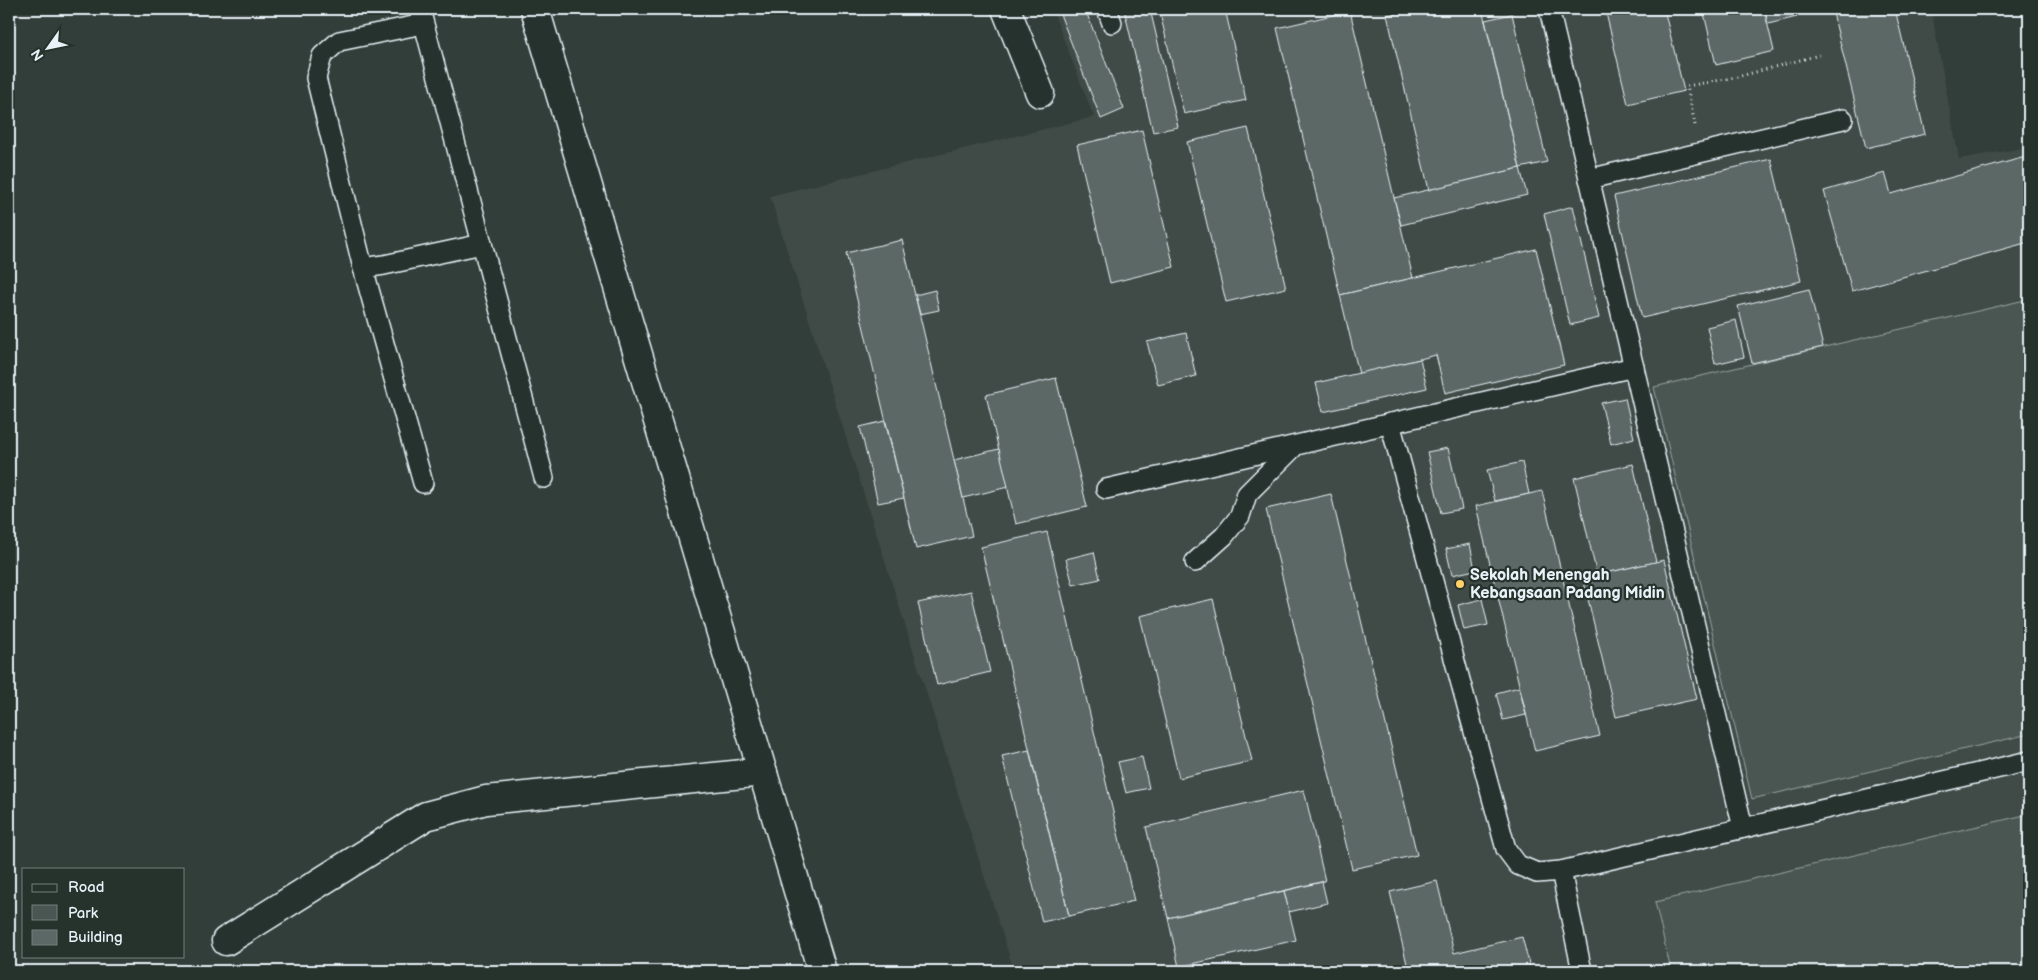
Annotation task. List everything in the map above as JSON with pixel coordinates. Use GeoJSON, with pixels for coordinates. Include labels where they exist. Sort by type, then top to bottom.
{"type":"FeatureCollection","features":[{"type":"Feature","properties":{"kind":"street"},"geometry":{"type":"LineString","coordinates":[[536,9],[822,971]]}},
{"type":"Feature","properties":{"kind":"street"},"geometry":{"type":"LineString","coordinates":[[1006,9],[1040,93]]}},
{"type":"Feature","properties":{"kind":"street"},"geometry":{"type":"LineString","coordinates":[[226,941],[426,816],[486,800],[763,772]]}},
{"type":"Feature","properties":{"kind":"lane"},"geometry":{"type":"LineString","coordinates":[[1549,9],[1744,828]]}},
{"type":"Feature","properties":{"kind":"lane"},"geometry":{"type":"LineString","coordinates":[[423,483],[363,268],[316,78],[322,56],[338,41],[422,16],[544,478]]}},
{"type":"Feature","properties":{"kind":"lane"},"geometry":{"type":"LineString","coordinates":[[1589,178],[1843,119]]}},
{"type":"Feature","properties":{"kind":"lane"},"geometry":{"type":"LineString","coordinates":[[363,268],[384,266],[482,244]]}},
{"type":"Feature","properties":{"kind":"lane"},"geometry":{"type":"LineString","coordinates":[[1106,490],[1634,367]]}},
{"type":"Feature","properties":{"kind":"lane"},"geometry":{"type":"LineString","coordinates":[[1390,423],[1506,848],[1518,866],[1536,873],[1561,871],[2029,761]]}},
{"type":"Feature","properties":{"kind":"lane"},"geometry":{"type":"LineString","coordinates":[[1195,562],[1224,536],[1240,516],[1247,494],[1296,445]]}},
{"type":"Feature","properties":{"kind":"lane"},"geometry":{"type":"LineString","coordinates":[[1561,871],[1582,971]]}},
{"type":"Feature","properties":{"kind":"path"},"geometry":{"type":"LineString","coordinates":[[1702,153],[1687,86],[1737,77],[1819,55]]}},
{"type":"Feature","properties":{"kind":"shaded area","name":"Sekolah Menengah Kebangsaan Padang Midin"},"geometry":{"type":"Polygon","coordinates":[[[1052,9],[1931,9],[1959,159],[2029,147],[2029,971],[1014,971],[770,196],[1094,117],[1052,9]]]}},
{"type":"Feature","properties":{"kind":"green space"},"geometry":{"type":"Polygon","coordinates":[[[2029,299],[2029,734],[1752,799],[1654,387],[2029,299]]]}},
{"type":"Feature","properties":{"kind":"green space"},"geometry":{"type":"Polygon","coordinates":[[[2029,814],[2029,971],[1671,971],[1655,902],[2029,814]]]}},
{"type":"Feature","properties":{"kind":"building"},"geometry":{"type":"Polygon","coordinates":[[[1058,9],[1085,9],[1124,109],[1101,119],[1058,9]]]}},
{"type":"Feature","properties":{"kind":"building"},"geometry":{"type":"Polygon","coordinates":[[[1124,9],[1150,9],[1178,127],[1153,132],[1124,9]]]}},
{"type":"Feature","properties":{"kind":"building"},"geometry":{"type":"Polygon","coordinates":[[[1159,9],[1225,9],[1246,100],[1184,114],[1159,9]]]}},
{"type":"Feature","properties":{"kind":"building"},"geometry":{"type":"Polygon","coordinates":[[[1414,9],[1482,9],[1520,168],[1429,190],[1387,15],[1414,9]]]}},
{"type":"Feature","properties":{"kind":"building"},"geometry":{"type":"Polygon","coordinates":[[[1605,9],[1664,9],[1684,91],[1628,104],[1605,9]]]}},
{"type":"Feature","properties":{"kind":"building"},"geometry":{"type":"Polygon","coordinates":[[[1703,9],[1764,9],[1774,51],[1716,65],[1703,9]]]}},
{"type":"Feature","properties":{"kind":"building"},"geometry":{"type":"Polygon","coordinates":[[[1764,9],[1795,9],[1797,17],[1768,24],[1764,9]]]}},
{"type":"Feature","properties":{"kind":"building"},"geometry":{"type":"Polygon","coordinates":[[[1832,9],[1895,9],[1925,134],[1866,148],[1832,9]]]}},
{"type":"Feature","properties":{"kind":"building"},"geometry":{"type":"Polygon","coordinates":[[[1350,11],[1413,278],[1340,295],[1277,28],[1350,11]]]}},
{"type":"Feature","properties":{"kind":"building"},"geometry":{"type":"Polygon","coordinates":[[[1512,14],[1547,162],[1520,168],[1485,20],[1512,14]]]}},
{"type":"Feature","properties":{"kind":"building"},"geometry":{"type":"Polygon","coordinates":[[[1248,128],[1286,288],[1226,302],[1187,142],[1248,128]]]}},
{"type":"Feature","properties":{"kind":"building"},"geometry":{"type":"Polygon","coordinates":[[[1142,130],[1174,267],[1110,283],[1077,145],[1142,130]]]}},
{"type":"Feature","properties":{"kind":"building"},"geometry":{"type":"Polygon","coordinates":[[[2029,156],[2029,242],[1852,291],[1824,191],[1885,173],[1891,194],[2029,156]]]}},
{"type":"Feature","properties":{"kind":"building"},"geometry":{"type":"Polygon","coordinates":[[[1771,159],[1801,281],[1642,318],[1614,196],[1771,159]]]}},
{"type":"Feature","properties":{"kind":"building"},"geometry":{"type":"Polygon","coordinates":[[[1520,168],[1527,195],[1401,225],[1394,198],[1520,168]]]}},
{"type":"Feature","properties":{"kind":"building"},"geometry":{"type":"Polygon","coordinates":[[[1573,206],[1599,318],[1570,325],[1544,214],[1573,206]]]}},
{"type":"Feature","properties":{"kind":"building"},"geometry":{"type":"Polygon","coordinates":[[[902,240],[972,536],[916,549],[846,253],[902,240]]]}},
{"type":"Feature","properties":{"kind":"building"},"geometry":{"type":"Polygon","coordinates":[[[1536,249],[1564,365],[1445,393],[1436,355],[1359,374],[1340,295],[1536,249]]]}},
{"type":"Feature","properties":{"kind":"building"},"geometry":{"type":"Polygon","coordinates":[[[1809,289],[1823,347],[1752,363],[1738,306],[1809,289]]]}},
{"type":"Feature","properties":{"kind":"building"},"geometry":{"type":"Polygon","coordinates":[[[935,290],[939,310],[920,314],[915,295],[935,290]]]}},
{"type":"Feature","properties":{"kind":"building"},"geometry":{"type":"Polygon","coordinates":[[[1736,320],[1744,357],[1715,364],[1707,327],[1736,320]]]}},
{"type":"Feature","properties":{"kind":"building"},"geometry":{"type":"Polygon","coordinates":[[[1186,333],[1196,376],[1158,385],[1147,342],[1186,333]]]}},
{"type":"Feature","properties":{"kind":"building"},"geometry":{"type":"Polygon","coordinates":[[[1420,359],[1427,388],[1323,412],[1316,383],[1420,359]]]}},
{"type":"Feature","properties":{"kind":"building"},"geometry":{"type":"Polygon","coordinates":[[[1056,378],[1087,507],[1016,524],[986,395],[1056,378]]]}},
{"type":"Feature","properties":{"kind":"building"},"geometry":{"type":"Polygon","coordinates":[[[1625,398],[1634,438],[1611,444],[1601,403],[1625,398]]]}},
{"type":"Feature","properties":{"kind":"building"},"geometry":{"type":"Polygon","coordinates":[[[885,421],[904,498],[878,503],[860,427],[885,421]]]}},
{"type":"Feature","properties":{"kind":"building"},"geometry":{"type":"Polygon","coordinates":[[[1448,448],[1462,509],[1441,513],[1427,452],[1448,448]]]}},
{"type":"Feature","properties":{"kind":"building"},"geometry":{"type":"Polygon","coordinates":[[[999,449],[1008,487],[963,498],[954,460],[999,449]]]}},
{"type":"Feature","properties":{"kind":"building"},"geometry":{"type":"Polygon","coordinates":[[[1522,462],[1529,494],[1495,501],[1487,470],[1522,462]]]}},
{"type":"Feature","properties":{"kind":"building"},"geometry":{"type":"Polygon","coordinates":[[[1633,464],[1656,562],[1597,575],[1574,478],[1633,464]]]}},
{"type":"Feature","properties":{"kind":"building"},"geometry":{"type":"Polygon","coordinates":[[[1542,491],[1600,736],[1535,751],[1476,506],[1542,491]]]}},
{"type":"Feature","properties":{"kind":"building"},"geometry":{"type":"Polygon","coordinates":[[[1331,494],[1417,855],[1352,869],[1266,509],[1331,494]]]}},
{"type":"Feature","properties":{"kind":"building"},"geometry":{"type":"Polygon","coordinates":[[[1047,532],[1134,901],[1069,916],[981,547],[1047,532]]]}},
{"type":"Feature","properties":{"kind":"building"},"geometry":{"type":"Polygon","coordinates":[[[1470,544],[1475,570],[1452,575],[1446,549],[1470,544]]]}},
{"type":"Feature","properties":{"kind":"building"},"geometry":{"type":"Polygon","coordinates":[[[1094,552],[1100,579],[1073,585],[1066,559],[1094,552]]]}},
{"type":"Feature","properties":{"kind":"building"},"geometry":{"type":"Polygon","coordinates":[[[1664,560],[1697,699],[1616,717],[1583,578],[1664,560]]]}},
{"type":"Feature","properties":{"kind":"building"},"geometry":{"type":"Polygon","coordinates":[[[971,591],[990,672],[937,685],[918,603],[971,591]]]}},
{"type":"Feature","properties":{"kind":"building"},"geometry":{"type":"Polygon","coordinates":[[[1213,599],[1252,761],[1179,778],[1140,616],[1213,599]]]}},
{"type":"Feature","properties":{"kind":"building"},"geometry":{"type":"Polygon","coordinates":[[[1482,599],[1488,625],[1464,630],[1458,605],[1482,599]]]}},
{"type":"Feature","properties":{"kind":"building"},"geometry":{"type":"Polygon","coordinates":[[[1519,687],[1526,715],[1503,720],[1496,693],[1519,687]]]}},
{"type":"Feature","properties":{"kind":"building"},"geometry":{"type":"Polygon","coordinates":[[[1029,750],[1069,916],[1042,922],[1002,756],[1029,750]]]}},
{"type":"Feature","properties":{"kind":"building"},"geometry":{"type":"Polygon","coordinates":[[[1142,757],[1149,788],[1126,793],[1118,762],[1142,757]]]}},
{"type":"Feature","properties":{"kind":"building"},"geometry":{"type":"Polygon","coordinates":[[[1304,790],[1325,881],[1168,918],[1146,827],[1304,790]]]}},
{"type":"Feature","properties":{"kind":"building"},"geometry":{"type":"Polygon","coordinates":[[[1437,881],[1454,953],[1522,937],[1531,971],[1383,971],[1407,964],[1390,892],[1437,881]]]}},
{"type":"Feature","properties":{"kind":"building"},"geometry":{"type":"Polygon","coordinates":[[[1322,882],[1327,903],[1289,912],[1284,891],[1322,882]]]}},
{"type":"Feature","properties":{"kind":"building"},"geometry":{"type":"Polygon","coordinates":[[[1284,891],[1296,940],[1179,967],[1168,918],[1284,891]]]}},
{"type":"Feature","properties":{"kind":"place","name":"Sekolah Menengah Kebangsaan Padang Midin"},"geometry":{"type":"Point","coordinates":[1460,584]}}]}
